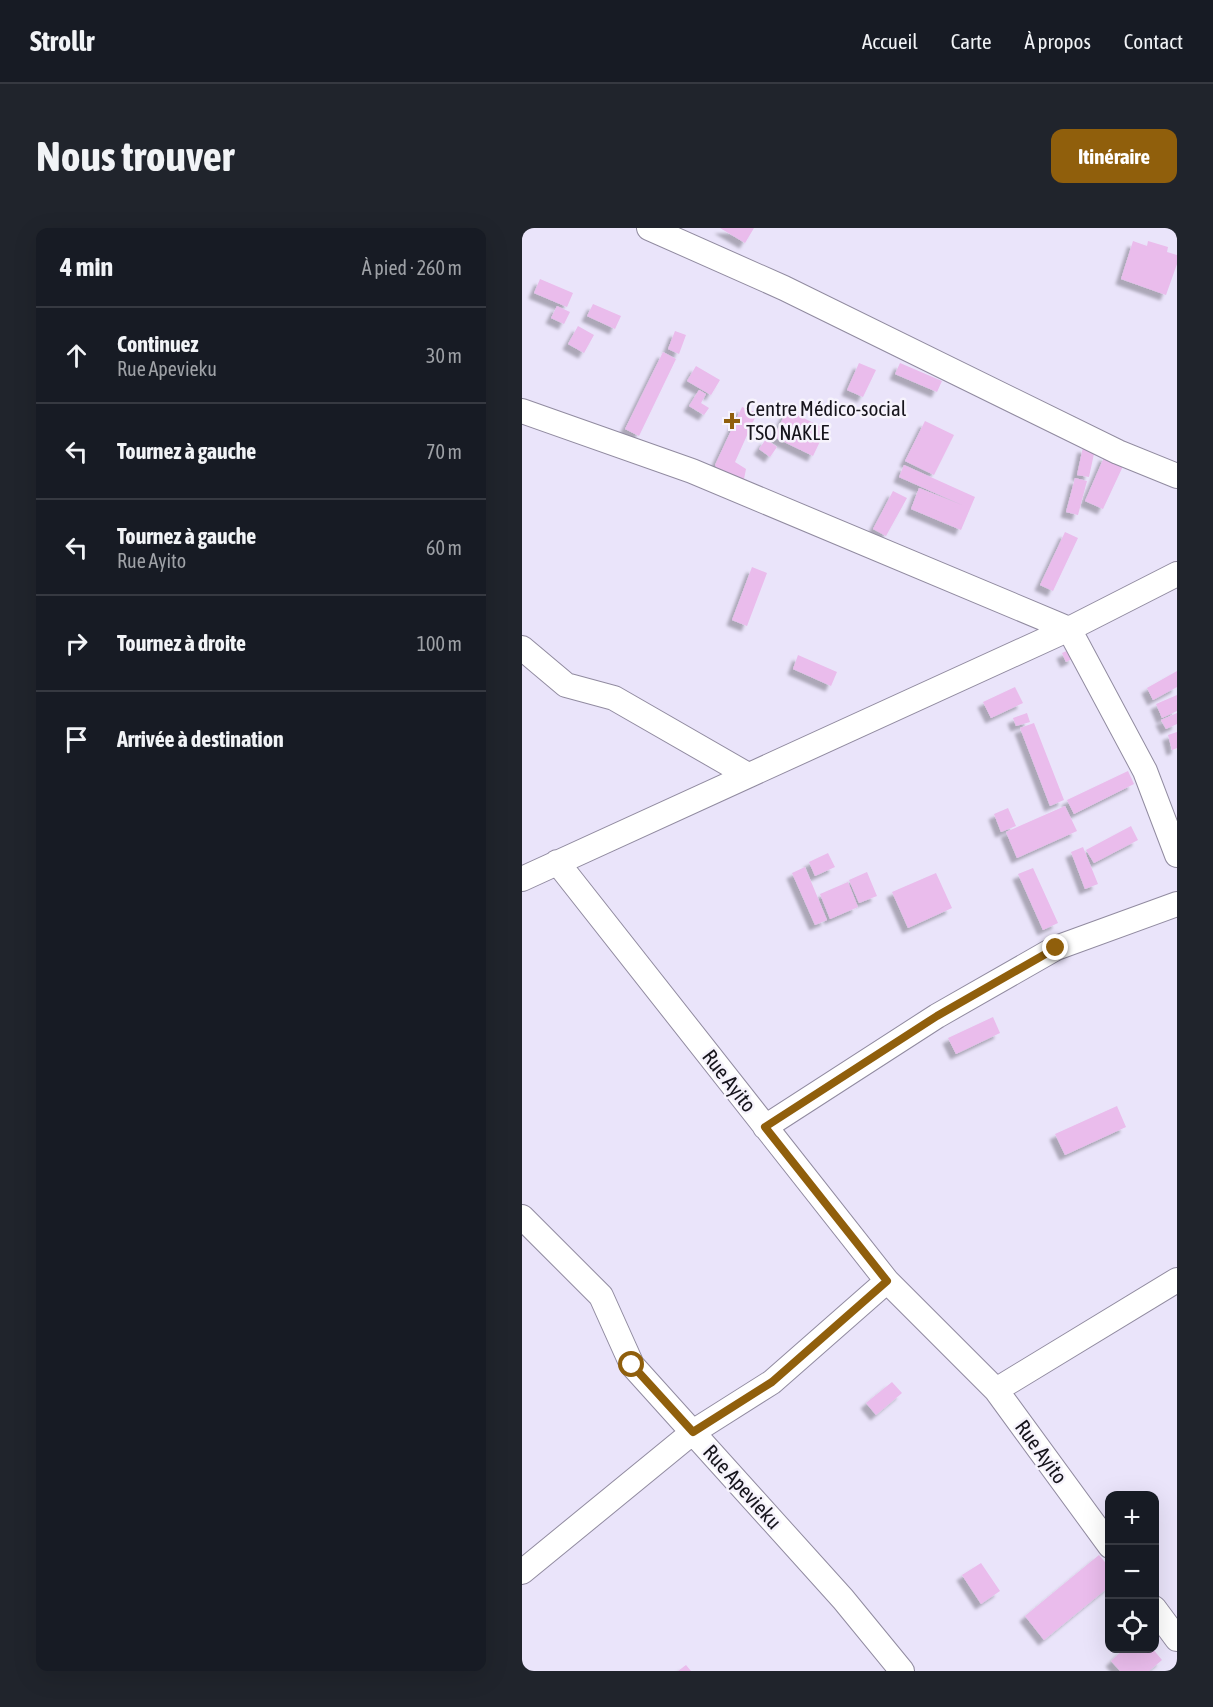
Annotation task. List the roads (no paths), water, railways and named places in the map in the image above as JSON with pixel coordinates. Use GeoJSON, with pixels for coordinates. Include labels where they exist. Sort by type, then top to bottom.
{"type":"FeatureCollection","features":[{"type":"Feature","properties":{"kind":"street"},"geometry":{"type":"LineString","coordinates":[[649,228],[784,288],[1118,452],[1177,476]]}},
{"type":"Feature","properties":{"kind":"street"},"geometry":{"type":"LineString","coordinates":[[522,411],[692,471],[1069,629],[1145,771],[1177,855]]}},
{"type":"Feature","properties":{"kind":"street"},"geometry":{"type":"LineString","coordinates":[[522,879],[1069,629],[1177,574]]}},
{"type":"Feature","properties":{"kind":"street"},"geometry":{"type":"LineString","coordinates":[[522,648],[566,685],[614,698],[748,775]]}},
{"type":"Feature","properties":{"kind":"street","name":"Rue Ayito"},"geometry":{"type":"LineString","coordinates":[[557,862],[887,1281],[996,1390],[1109,1545]]}},
{"type":"Feature","properties":{"kind":"street"},"geometry":{"type":"LineString","coordinates":[[765,1127],[937,1016],[1056,948],[1177,904]]}},
{"type":"Feature","properties":{"kind":"street","name":"Rue Apevieku"},"geometry":{"type":"LineString","coordinates":[[522,1217],[601,1296],[632,1365],[843,1599],[902,1671]]}},
{"type":"Feature","properties":{"kind":"street"},"geometry":{"type":"LineString","coordinates":[[996,1390],[1177,1280]]}},
{"type":"Feature","properties":{"kind":"street"},"geometry":{"type":"LineString","coordinates":[[522,1572],[693,1432],[772,1382],[887,1281]]}},
{"type":"Feature","properties":{"kind":"street"},"geometry":{"type":"LineString","coordinates":[[1159,1614],[1177,1639]]}},
{"type":"Feature","properties":{"kind":"place","name":"Centre Médico-social TSO NAKLE"},"geometry":{"type":"Point","coordinates":[732,421]}}]}
